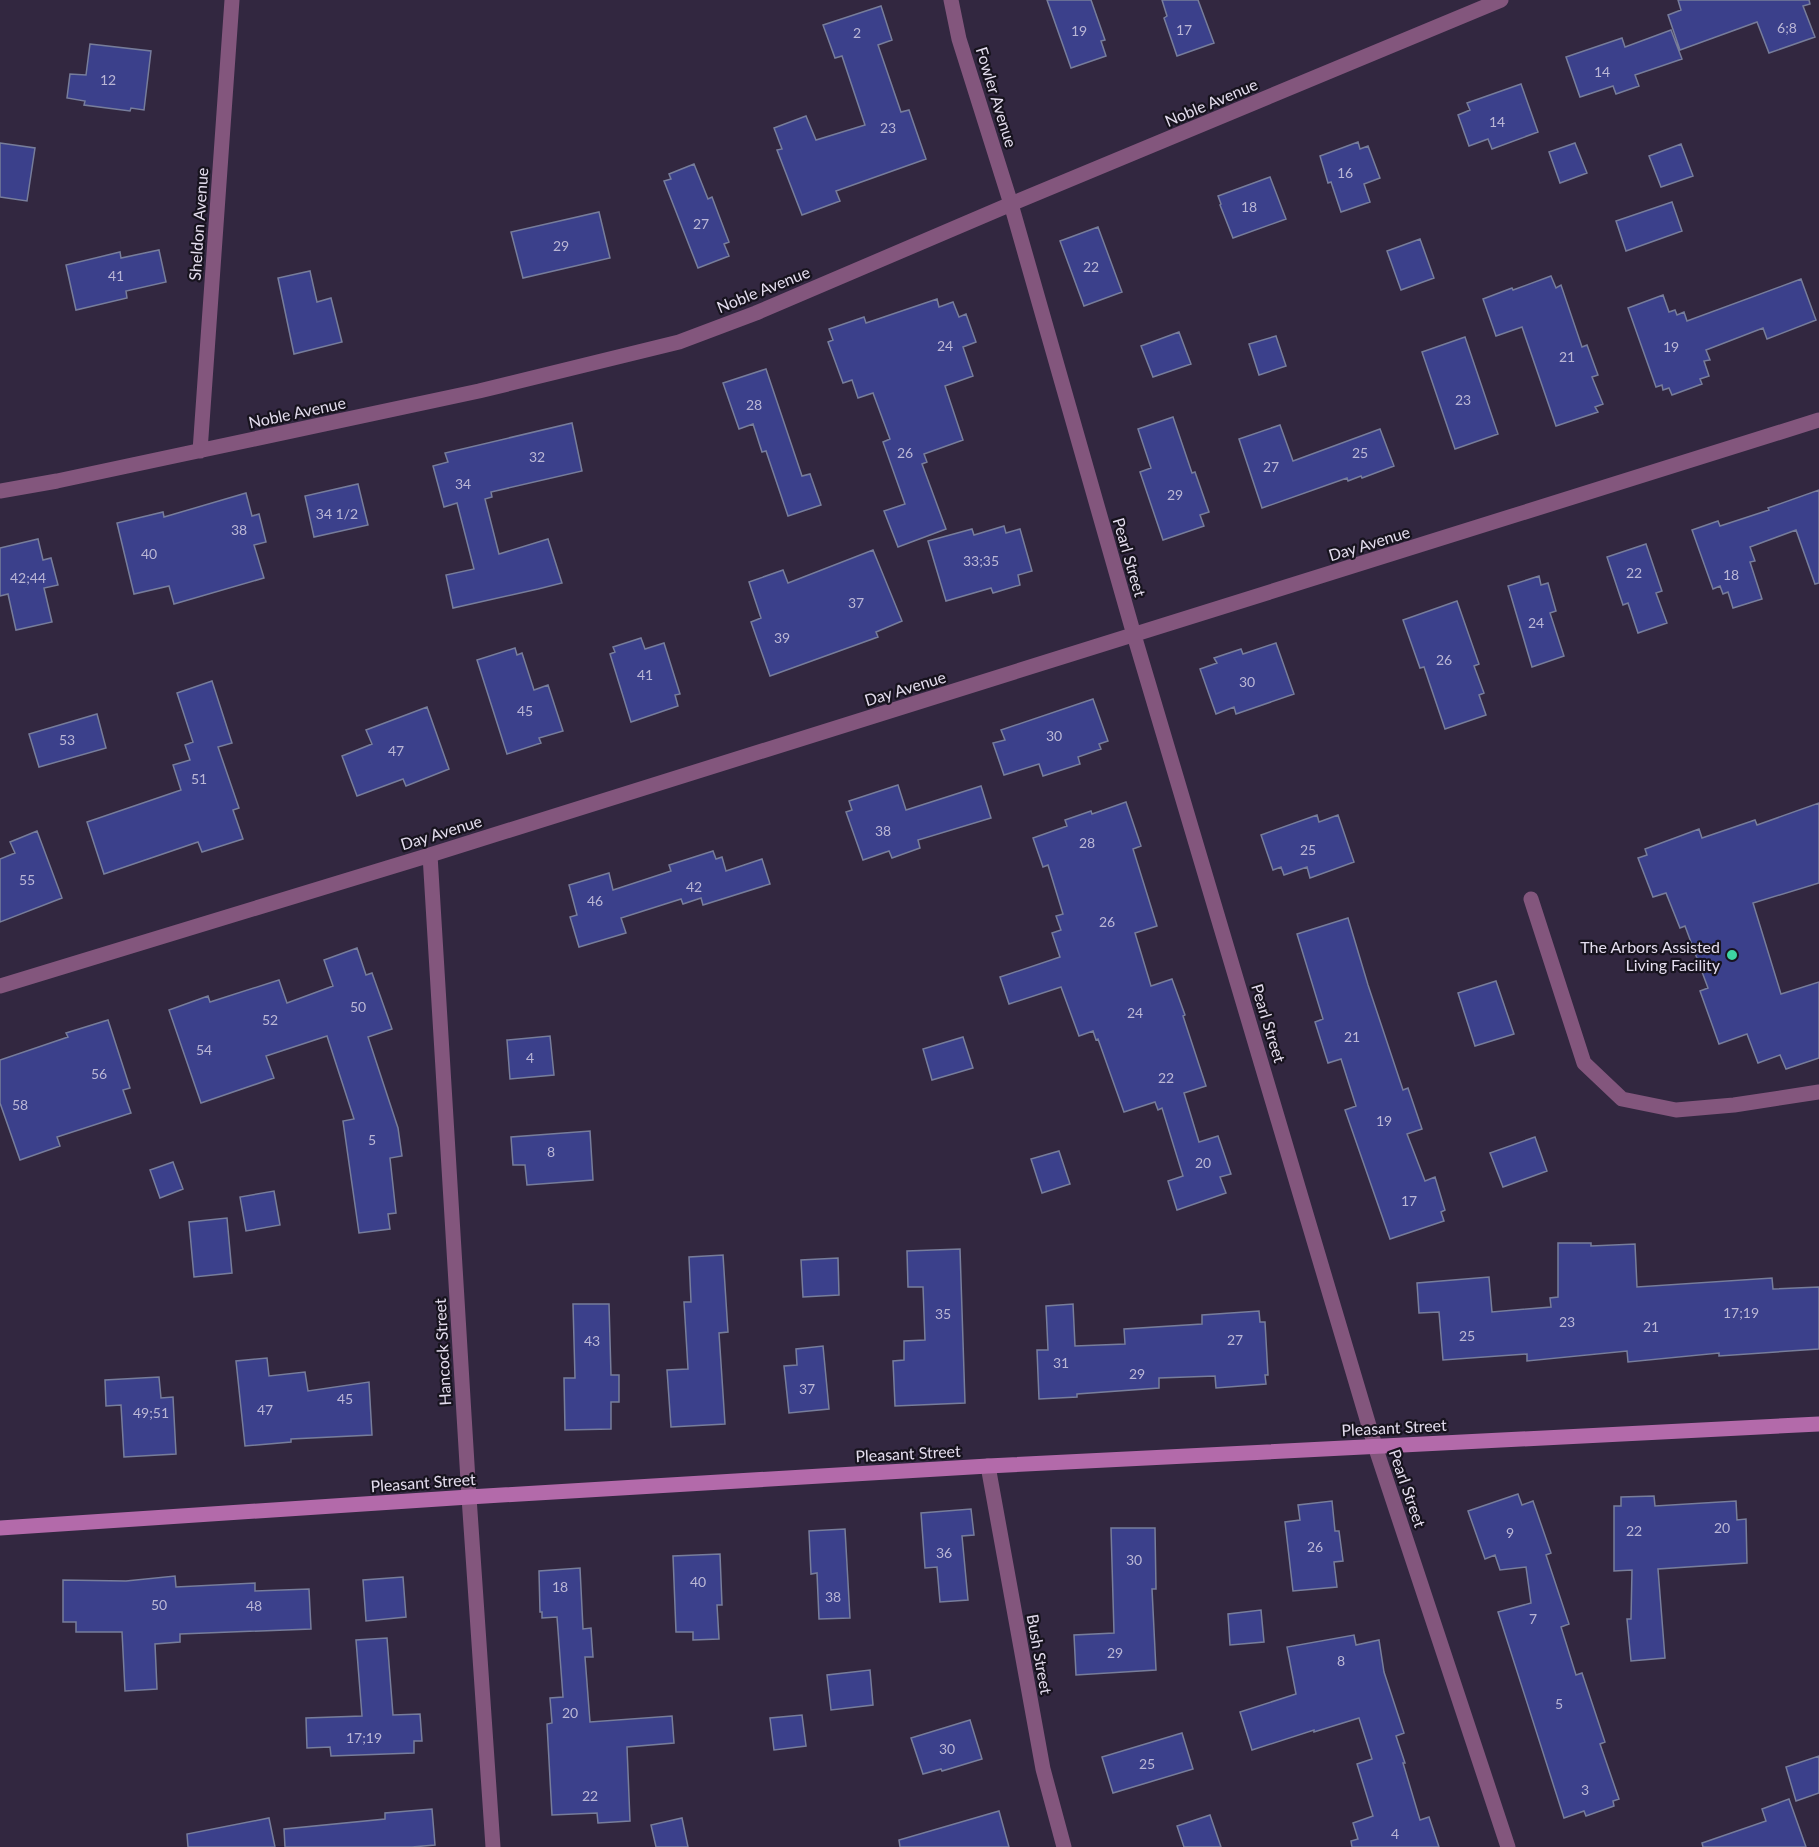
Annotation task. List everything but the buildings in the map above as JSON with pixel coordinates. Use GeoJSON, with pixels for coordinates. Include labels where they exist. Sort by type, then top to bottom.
{"type":"FeatureCollection","features":[{"type":"Feature","properties":{"kind":"street","name":"Sheldon Avenue"},"geometry":{"type":"LineString","coordinates":[[200,451],[232,0]]}},
{"type":"Feature","properties":{"kind":"street","name":"Fowler Avenue"},"geometry":{"type":"LineString","coordinates":[[951,0],[959,39],[1011,204]]}},
{"type":"Feature","properties":{"kind":"street","name":"Noble Avenue"},"geometry":{"type":"LineString","coordinates":[[0,491],[57,481],[479,391],[679,342],[756,313],[1011,204],[1502,0]]}},
{"type":"Feature","properties":{"kind":"street","name":"Pearl Street"},"geometry":{"type":"LineString","coordinates":[[1011,204],[1134,635],[1375,1446],[1508,1847]]}},
{"type":"Feature","properties":{"kind":"street","name":"Day Avenue"},"geometry":{"type":"LineString","coordinates":[[0,986],[430,855],[1819,420]]}},
{"type":"Feature","properties":{"kind":"street","name":"Hancock Street"},"geometry":{"type":"LineString","coordinates":[[430,855],[493,1847]]}},
{"type":"Feature","properties":{"kind":"street"},"geometry":{"type":"LineString","coordinates":[[1531,899],[1584,1064],[1622,1099],[1676,1110],[1734,1105],[1819,1092]]}},
{"type":"Feature","properties":{"kind":"street","name":"Pleasant Street"},"geometry":{"type":"LineString","coordinates":[[0,1528],[988,1466],[1819,1424]]}},
{"type":"Feature","properties":{"kind":"street","name":"Bush Street"},"geometry":{"type":"LineString","coordinates":[[988,1466],[1042,1769],[1064,1847]]}},
{"type":"Feature","properties":{"kind":"place","name":"The Arbors Assisted Living Facility"},"geometry":{"type":"Point","coordinates":[1732,955]}}]}
